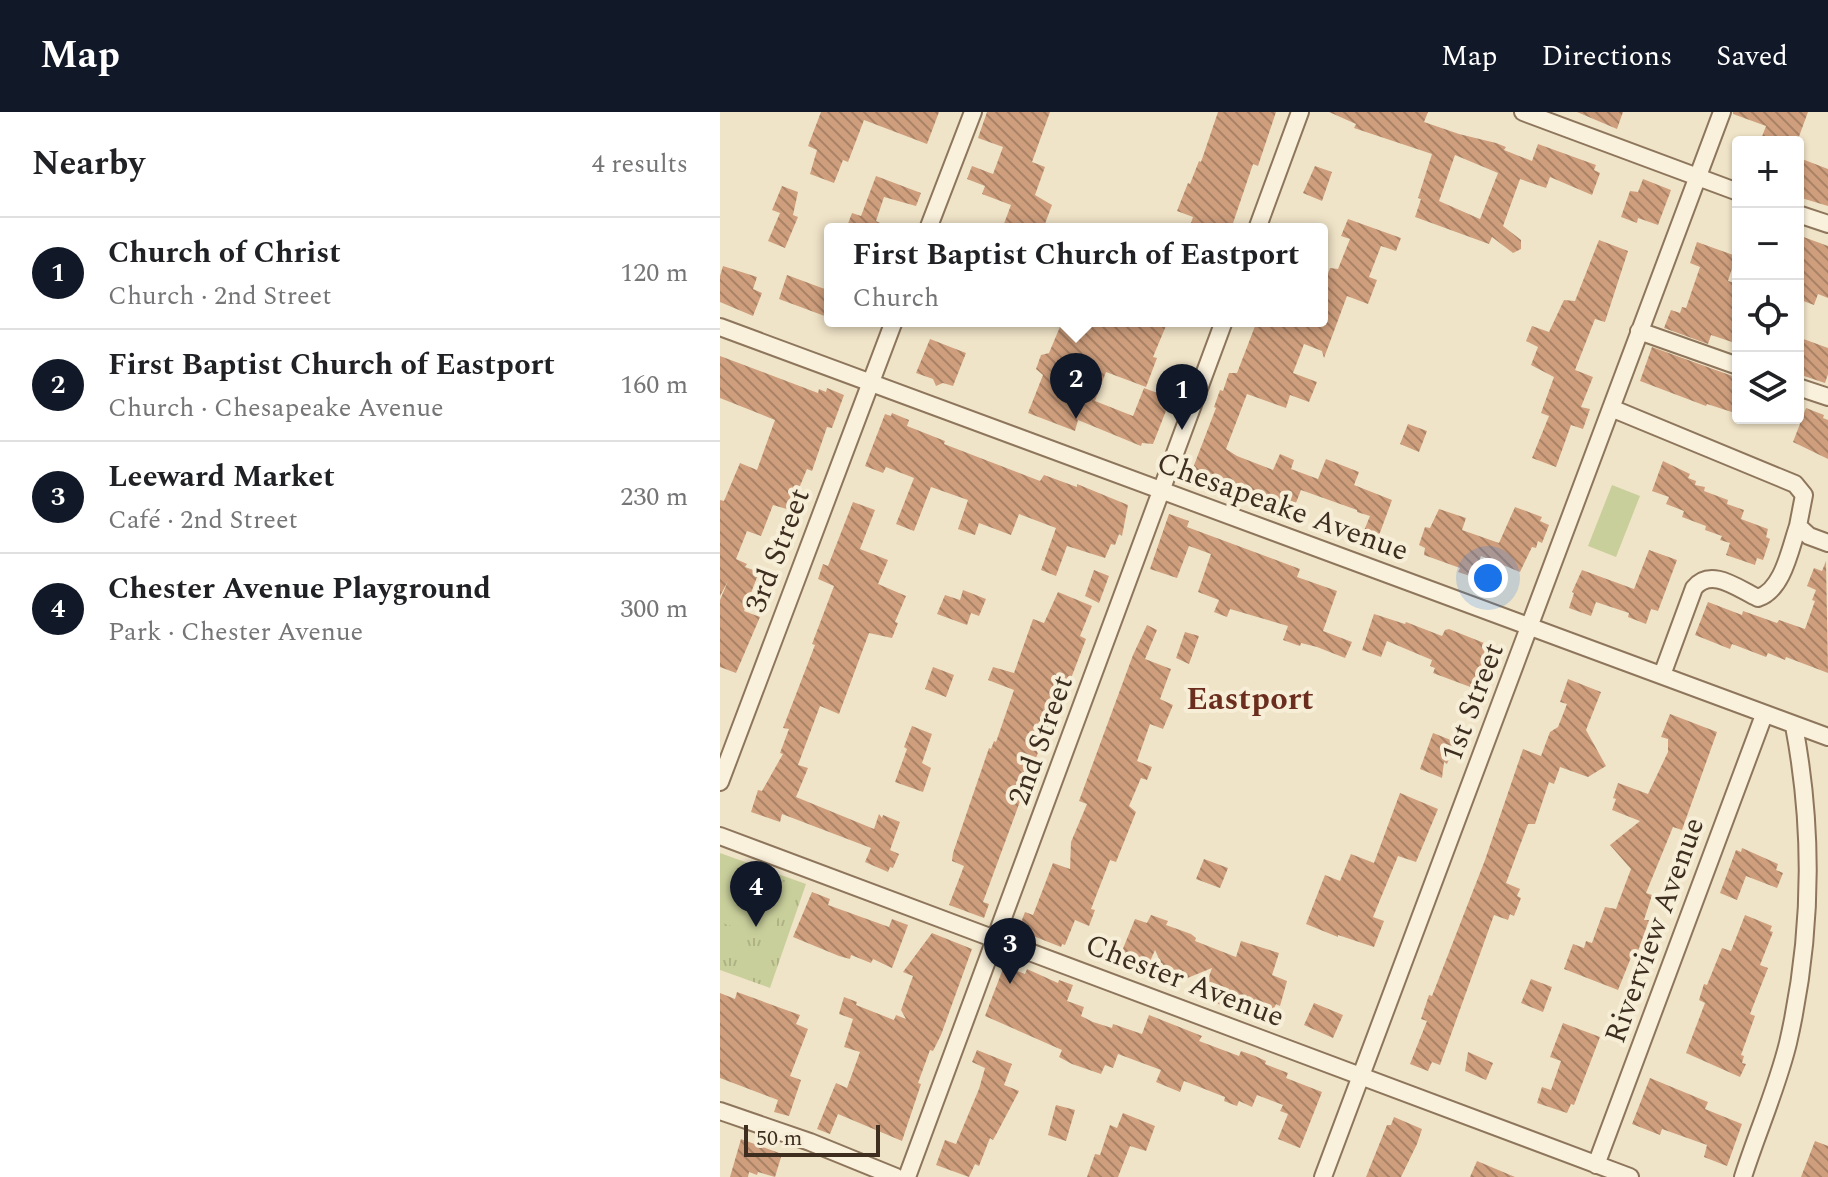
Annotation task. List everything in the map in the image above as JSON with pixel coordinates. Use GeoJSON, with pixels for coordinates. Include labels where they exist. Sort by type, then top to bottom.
{"type":"FeatureCollection","features":[{"type":"Feature","properties":{"kind":"street"},"geometry":{"type":"LineString","coordinates":[[930,223],[973,112]]}},
{"type":"Feature","properties":{"kind":"street"},"geometry":{"type":"LineString","coordinates":[[1259,223],[1300,112]]}},
{"type":"Feature","properties":{"kind":"street"},"geometry":{"type":"LineString","coordinates":[[1523,112],[1732,190]]}},
{"type":"Feature","properties":{"kind":"street","name":"1st Street"},"geometry":{"type":"LineString","coordinates":[[1323,1177],[1722,112]]}},
{"type":"Feature","properties":{"kind":"street"},"geometry":{"type":"LineString","coordinates":[[1804,216],[1828,224]]}},
{"type":"Feature","properties":{"kind":"street","name":"Chesapeake Avenue"},"geometry":{"type":"LineString","coordinates":[[720,327],[1828,737]]}},
{"type":"Feature","properties":{"kind":"street","name":"3rd Street"},"geometry":{"type":"LineString","coordinates":[[720,782],[892,327]]}},
{"type":"Feature","properties":{"kind":"street","name":"2nd Street"},"geometry":{"type":"LineString","coordinates":[[907,1177],[1222,327]]}},
{"type":"Feature","properties":{"kind":"street"},"geometry":{"type":"LineString","coordinates":[[1639,331],[1732,364]]}},
{"type":"Feature","properties":{"kind":"street"},"geometry":{"type":"LineString","coordinates":[[1804,389],[1828,397]]}},
{"type":"Feature","properties":{"kind":"street"},"geometry":{"type":"LineString","coordinates":[[1611,408],[1795,484],[1804,495],[1798,526],[1777,583],[1768,595],[1758,598],[1712,577],[1701,579],[1694,588],[1662,675]]}},
{"type":"Feature","properties":{"kind":"street"},"geometry":{"type":"LineString","coordinates":[[1798,526],[1809,536],[1828,543]]}},
{"type":"Feature","properties":{"kind":"street","name":"Riverview Avenue"},"geometry":{"type":"LineString","coordinates":[[1596,1165],[1764,715]]}},
{"type":"Feature","properties":{"kind":"street"},"geometry":{"type":"LineString","coordinates":[[1743,1177],[1788,1043],[1806,935],[1809,845],[1803,772],[1794,726]]}},
{"type":"Feature","properties":{"kind":"street","name":"Chester Avenue"},"geometry":{"type":"LineString","coordinates":[[720,836],[1630,1177]]}},
{"type":"Feature","properties":{"kind":"street"},"geometry":{"type":"LineString","coordinates":[[720,1111],[810,1142],[896,1177]]}},
{"type":"Feature","properties":{"kind":"green space"},"geometry":{"type":"Polygon","coordinates":[[[1612,485],[1640,496],[1616,557],[1588,546],[1612,485]]]}},
{"type":"Feature","properties":{"kind":"green space"},"geometry":{"type":"Polygon","coordinates":[[[720,853],[806,884],[770,988],[720,970],[720,853]]]}},
{"type":"Feature","properties":{"kind":"green space"},"geometry":{"type":"Polygon","coordinates":[[[720,859],[790,884],[770,940],[720,922],[720,859]]]}},
{"type":"Feature","properties":{"kind":"building"},"geometry":{"type":"Polygon","coordinates":[[[821,112],[939,112],[927,144],[864,120],[848,162],[843,160],[834,183],[810,174],[817,150],[808,146],[821,112]]]}},
{"type":"Feature","properties":{"kind":"building"},"geometry":{"type":"Polygon","coordinates":[[[987,112],[1050,112],[1032,162],[1045,167],[1035,195],[1052,205],[1045,223],[1004,223],[1011,205],[982,194],[985,186],[967,179],[972,166],[993,174],[1003,147],[978,138],[987,112]]]}},
{"type":"Feature","properties":{"kind":"building"},"geometry":{"type":"Polygon","coordinates":[[[1218,112],[1276,112],[1258,166],[1253,164],[1233,223],[1191,223],[1193,217],[1177,211],[1188,183],[1201,162],[1218,112]]]}},
{"type":"Feature","properties":{"kind":"building"},"geometry":{"type":"Polygon","coordinates":[[[1329,112],[1428,112],[1424,122],[1496,143],[1506,147],[1504,150],[1532,161],[1538,144],[1596,165],[1594,170],[1600,173],[1592,195],[1550,177],[1546,188],[1520,179],[1503,226],[1521,240],[1521,249],[1513,253],[1492,237],[1489,244],[1415,217],[1432,154],[1354,128],[1356,124],[1329,112]],[[1455,155],[1439,201],[1480,219],[1498,173],[1455,155]]]}},
{"type":"Feature","properties":{"kind":"building"},"geometry":{"type":"Polygon","coordinates":[[[1577,112],[1623,112],[1617,129],[1577,112]]]}},
{"type":"Feature","properties":{"kind":"building"},"geometry":{"type":"Polygon","coordinates":[[[1808,112],[1799,136],[1762,136],[1766,126],[1733,114],[1808,112]]]}},
{"type":"Feature","properties":{"kind":"building"},"geometry":{"type":"Polygon","coordinates":[[[1804,160],[1828,169],[1828,206],[1804,199],[1804,160]]]}},
{"type":"Feature","properties":{"kind":"building"},"geometry":{"type":"Polygon","coordinates":[[[1315,166],[1332,172],[1322,201],[1303,193],[1315,166]]]}},
{"type":"Feature","properties":{"kind":"building"},"geometry":{"type":"Polygon","coordinates":[[[876,176],[921,193],[916,206],[884,197],[876,221],[880,223],[848,223],[852,213],[861,216],[876,176]]]}},
{"type":"Feature","properties":{"kind":"building"},"geometry":{"type":"Polygon","coordinates":[[[1643,179],[1671,190],[1658,225],[1638,218],[1637,223],[1621,217],[1630,191],[1638,192],[1643,179]]]}},
{"type":"Feature","properties":{"kind":"building"},"geometry":{"type":"Polygon","coordinates":[[[782,186],[798,192],[793,215],[798,217],[785,248],[768,241],[780,213],[772,210],[782,186]]]}},
{"type":"Feature","properties":{"kind":"building"},"geometry":{"type":"Polygon","coordinates":[[[1348,219],[1401,238],[1396,251],[1381,246],[1369,277],[1377,280],[1368,304],[1347,296],[1324,358],[1322,351],[1304,344],[1293,373],[1317,382],[1309,402],[1290,395],[1286,408],[1247,394],[1226,449],[1273,470],[1280,454],[1294,460],[1291,469],[1318,479],[1326,459],[1359,472],[1354,485],[1392,500],[1378,538],[1363,533],[1370,516],[1301,490],[1292,513],[1191,473],[1220,390],[1223,391],[1229,373],[1237,373],[1255,327],[1328,327],[1328,273],[1330,268],[1338,269],[1350,239],[1341,236],[1348,219]]]}},
{"type":"Feature","properties":{"kind":"building"},"geometry":{"type":"Polygon","coordinates":[[[1804,237],[1828,246],[1828,298],[1818,294],[1814,305],[1804,301],[1804,237]]]}},
{"type":"Feature","properties":{"kind":"building"},"geometry":{"type":"Polygon","coordinates":[[[1599,240],[1628,251],[1605,322],[1595,319],[1575,370],[1593,377],[1581,407],[1590,409],[1583,429],[1571,425],[1556,467],[1532,458],[1549,416],[1541,413],[1554,377],[1531,365],[1538,347],[1526,341],[1532,326],[1549,332],[1564,300],[1575,301],[1599,240]]]}},
{"type":"Feature","properties":{"kind":"building"},"geometry":{"type":"Polygon","coordinates":[[[1697,242],[1732,255],[1728,281],[1732,282],[1732,342],[1711,335],[1708,344],[1664,328],[1671,310],[1680,313],[1682,307],[1686,308],[1700,267],[1690,263],[1697,242]]]}},
{"type":"Feature","properties":{"kind":"building"},"geometry":{"type":"Polygon","coordinates":[[[723,266],[757,277],[753,289],[762,293],[753,316],[720,302],[723,266]]]}},
{"type":"Feature","properties":{"kind":"building"},"geometry":{"type":"Polygon","coordinates":[[[787,275],[824,289],[824,316],[779,299],[787,275]]]}},
{"type":"Feature","properties":{"kind":"building"},"geometry":{"type":"Polygon","coordinates":[[[1060,327],[1166,327],[1153,357],[1157,358],[1146,387],[1106,372],[1095,401],[1133,416],[1144,388],[1171,398],[1153,444],[1142,443],[1141,446],[1078,420],[1075,431],[1028,413],[1043,375],[1036,369],[1041,355],[1049,353],[1060,327]]]}},
{"type":"Feature","properties":{"kind":"building"},"geometry":{"type":"Polygon","coordinates":[[[930,339],[966,353],[953,386],[943,383],[936,386],[933,379],[916,373],[930,339]]]}},
{"type":"Feature","properties":{"kind":"building"},"geometry":{"type":"Polygon","coordinates":[[[1804,339],[1828,348],[1825,383],[1804,376],[1804,339]]]}},
{"type":"Feature","properties":{"kind":"building"},"geometry":{"type":"Polygon","coordinates":[[[1652,347],[1732,376],[1732,412],[1706,406],[1640,381],[1652,347]]]}},
{"type":"Feature","properties":{"kind":"building"},"geometry":{"type":"Polygon","coordinates":[[[720,356],[818,393],[819,389],[826,392],[827,388],[844,395],[832,428],[827,427],[812,471],[807,469],[790,510],[773,505],[761,536],[747,531],[736,559],[747,564],[745,567],[759,572],[744,611],[760,617],[736,673],[720,667],[720,600],[728,581],[720,596],[720,500],[724,501],[740,463],[757,470],[775,420],[720,398],[720,356]]]}},
{"type":"Feature","properties":{"kind":"building"},"geometry":{"type":"Polygon","coordinates":[[[1806,408],[1824,415],[1823,418],[1828,420],[1828,459],[1793,442],[1800,424],[1804,424],[1806,408]]]}},
{"type":"Feature","properties":{"kind":"building"},"geometry":{"type":"Polygon","coordinates":[[[892,413],[909,420],[907,426],[945,441],[944,444],[1040,481],[1044,475],[1077,487],[1077,484],[1128,505],[1122,536],[1119,534],[1115,545],[1111,544],[1105,558],[1067,546],[1056,576],[1041,570],[1056,528],[1019,514],[1011,535],[979,523],[975,535],[958,529],[968,500],[931,487],[914,531],[896,524],[914,478],[886,467],[883,473],[865,466],[885,414],[891,416],[892,413]]]}},
{"type":"Feature","properties":{"kind":"building"},"geometry":{"type":"Polygon","coordinates":[[[1408,424],[1427,431],[1419,452],[1400,444],[1408,424]]]}},
{"type":"Feature","properties":{"kind":"building"},"geometry":{"type":"Polygon","coordinates":[[[1663,461],[1690,474],[1688,478],[1696,481],[1695,485],[1705,487],[1704,491],[1744,510],[1741,519],[1768,529],[1766,537],[1770,539],[1763,560],[1757,558],[1755,565],[1726,555],[1730,543],[1720,540],[1722,536],[1682,517],[1684,511],[1666,504],[1669,497],[1652,491],[1663,461]]]}},
{"type":"Feature","properties":{"kind":"building"},"geometry":{"type":"Polygon","coordinates":[[[853,502],[875,510],[860,549],[888,560],[878,584],[906,596],[892,638],[869,633],[839,714],[820,706],[798,765],[808,768],[796,797],[874,829],[879,814],[882,818],[883,815],[900,822],[890,850],[899,854],[888,872],[865,862],[871,848],[782,814],[780,822],[751,812],[758,790],[762,791],[783,754],[780,753],[789,729],[783,728],[834,586],[818,579],[823,564],[828,566],[853,502]]]}},
{"type":"Feature","properties":{"kind":"building"},"geometry":{"type":"Polygon","coordinates":[[[1515,507],[1542,517],[1540,521],[1549,525],[1542,543],[1538,541],[1536,548],[1532,547],[1520,572],[1481,556],[1473,577],[1458,572],[1460,568],[1424,555],[1425,548],[1419,545],[1425,527],[1430,528],[1439,509],[1466,518],[1462,530],[1499,543],[1515,507]]]}},
{"type":"Feature","properties":{"kind":"building"},"geometry":{"type":"Polygon","coordinates":[[[1169,514],[1189,521],[1187,527],[1300,569],[1297,577],[1337,591],[1323,631],[1352,642],[1345,658],[1317,647],[1301,643],[1300,646],[1283,640],[1288,626],[1230,609],[1227,617],[1214,612],[1219,600],[1198,592],[1211,554],[1189,546],[1177,578],[1150,569],[1169,514]]]}},
{"type":"Feature","properties":{"kind":"building"},"geometry":{"type":"Polygon","coordinates":[[[1649,550],[1677,560],[1658,611],[1651,609],[1646,624],[1628,617],[1629,613],[1596,602],[1591,616],[1569,608],[1582,570],[1634,589],[1649,550]]]}},
{"type":"Feature","properties":{"kind":"building"},"geometry":{"type":"Polygon","coordinates":[[[1826,561],[1828,673],[1786,657],[1785,660],[1768,653],[1766,657],[1732,644],[1730,649],[1695,635],[1708,602],[1742,615],[1743,611],[1805,629],[1816,590],[1807,586],[1814,568],[1822,571],[1826,561]]]}},
{"type":"Feature","properties":{"kind":"building"},"geometry":{"type":"Polygon","coordinates":[[[1094,570],[1109,576],[1099,603],[1085,596],[1094,570]]]}},
{"type":"Feature","properties":{"kind":"building"},"geometry":{"type":"Polygon","coordinates":[[[963,590],[986,599],[979,616],[971,613],[967,625],[937,614],[945,595],[960,600],[963,590]]]}},
{"type":"Feature","properties":{"kind":"building"},"geometry":{"type":"Polygon","coordinates":[[[1058,592],[1092,606],[1080,636],[1086,639],[1062,702],[1057,701],[983,902],[989,904],[984,918],[949,905],[964,866],[952,861],[953,853],[989,748],[996,742],[1014,690],[988,680],[993,667],[1014,673],[1033,619],[1044,623],[1058,592]]]}},
{"type":"Feature","properties":{"kind":"building"},"geometry":{"type":"Polygon","coordinates":[[[1374,614],[1442,636],[1449,629],[1499,649],[1490,673],[1480,669],[1473,688],[1433,673],[1435,668],[1430,666],[1432,660],[1387,641],[1381,657],[1362,650],[1374,614]]]}},
{"type":"Feature","properties":{"kind":"building"},"geometry":{"type":"Polygon","coordinates":[[[1147,625],[1157,630],[1145,659],[1171,669],[1160,699],[1173,705],[1163,729],[1150,724],[1137,761],[1152,767],[1147,780],[1141,778],[1129,806],[1136,812],[1116,862],[1110,860],[1091,909],[1095,910],[1089,926],[1075,920],[1065,945],[1061,947],[1018,930],[1025,912],[1033,915],[1053,863],[1070,869],[1071,842],[1087,804],[1079,801],[1147,625]]]}},
{"type":"Feature","properties":{"kind":"building"},"geometry":{"type":"Polygon","coordinates":[[[1185,632],[1199,636],[1189,664],[1176,658],[1185,632]]]}},
{"type":"Feature","properties":{"kind":"building"},"geometry":{"type":"Polygon","coordinates":[[[933,667],[954,675],[946,697],[925,689],[933,667]]]}},
{"type":"Feature","properties":{"kind":"building"},"geometry":{"type":"Polygon","coordinates":[[[1568,679],[1601,692],[1586,730],[1606,766],[1588,777],[1560,767],[1554,784],[1549,782],[1535,824],[1528,824],[1506,883],[1520,889],[1517,896],[1521,898],[1514,916],[1510,914],[1508,920],[1494,915],[1440,1065],[1432,1062],[1428,1071],[1410,1064],[1427,1021],[1421,1019],[1429,995],[1432,996],[1485,860],[1523,749],[1541,756],[1550,732],[1558,727],[1567,704],[1560,702],[1568,679]]]}},
{"type":"Feature","properties":{"kind":"building"},"geometry":{"type":"Polygon","coordinates":[[[1670,714],[1717,732],[1682,830],[1673,827],[1646,893],[1652,895],[1644,920],[1649,920],[1638,951],[1634,950],[1618,990],[1564,969],[1573,944],[1584,948],[1586,941],[1592,943],[1605,907],[1616,909],[1631,869],[1610,845],[1640,821],[1612,810],[1616,799],[1613,798],[1618,783],[1648,794],[1668,752],[1668,739],[1661,737],[1670,714]]]}},
{"type":"Feature","properties":{"kind":"building"},"geometry":{"type":"Polygon","coordinates":[[[912,726],[932,734],[922,763],[931,768],[923,792],[895,782],[912,726]]]}},
{"type":"Feature","properties":{"kind":"building"},"geometry":{"type":"Polygon","coordinates":[[[1433,733],[1456,742],[1447,764],[1444,762],[1442,778],[1420,769],[1433,733]]]}},
{"type":"Feature","properties":{"kind":"building"},"geometry":{"type":"Polygon","coordinates":[[[1400,793],[1438,809],[1416,862],[1398,856],[1373,917],[1384,921],[1374,947],[1306,924],[1325,875],[1340,881],[1351,854],[1374,863],[1400,793]]]}},
{"type":"Feature","properties":{"kind":"building"},"geometry":{"type":"Polygon","coordinates":[[[1742,848],[1778,864],[1776,870],[1783,873],[1777,888],[1746,876],[1737,900],[1720,893],[1736,850],[1741,852],[1742,848]]]}},
{"type":"Feature","properties":{"kind":"building"},"geometry":{"type":"Polygon","coordinates":[[[1204,859],[1228,868],[1220,888],[1196,879],[1204,859]]]}},
{"type":"Feature","properties":{"kind":"building"},"geometry":{"type":"Polygon","coordinates":[[[812,892],[830,899],[828,905],[889,927],[892,919],[908,925],[892,968],[873,959],[871,963],[851,955],[850,959],[839,956],[793,937],[812,892]]]}},
{"type":"Feature","properties":{"kind":"building"},"geometry":{"type":"Polygon","coordinates":[[[1151,915],[1168,921],[1166,925],[1191,934],[1195,941],[1236,957],[1241,941],[1279,953],[1272,975],[1287,981],[1280,1006],[1276,1004],[1271,1016],[1250,1007],[1247,1016],[1202,997],[1212,968],[1180,981],[1167,976],[1155,950],[1148,966],[1126,957],[1122,951],[1135,919],[1147,923],[1151,915]]]}},
{"type":"Feature","properties":{"kind":"building"},"geometry":{"type":"Polygon","coordinates":[[[1745,915],[1772,926],[1770,931],[1773,932],[1760,965],[1768,968],[1750,1014],[1755,1016],[1741,1055],[1744,1056],[1742,1063],[1746,1064],[1740,1077],[1686,1053],[1705,1003],[1699,1000],[1704,984],[1707,985],[1722,948],[1731,951],[1745,915]]]}},
{"type":"Feature","properties":{"kind":"building"},"geometry":{"type":"Polygon","coordinates":[[[932,933],[972,949],[941,1035],[933,1051],[930,1050],[902,1141],[838,1114],[830,1134],[817,1129],[836,1083],[847,1088],[860,1052],[844,1047],[853,1019],[839,1014],[844,997],[894,1020],[896,1015],[906,1019],[901,1010],[913,976],[903,972],[932,933]]]}},
{"type":"Feature","properties":{"kind":"building"},"geometry":{"type":"Polygon","coordinates":[[[1004,966],[1025,974],[1027,969],[1058,983],[1059,980],[1073,985],[1067,1001],[1084,1007],[1081,1016],[1093,1022],[1112,1028],[1113,1024],[1142,1034],[1149,1015],[1202,1036],[1199,1041],[1239,1056],[1241,1051],[1255,1056],[1266,1061],[1265,1064],[1288,1073],[1286,1078],[1322,1092],[1300,1148],[1278,1139],[1288,1114],[1280,1111],[1283,1105],[1257,1095],[1252,1107],[1239,1101],[1237,1106],[1224,1101],[1225,1097],[1184,1081],[1180,1092],[1156,1082],[1161,1070],[1118,1054],[1113,1068],[1105,1065],[1101,1074],[1059,1057],[1062,1050],[985,1016],[1004,966]]]}},
{"type":"Feature","properties":{"kind":"building"},"geometry":{"type":"Polygon","coordinates":[[[1531,979],[1552,987],[1543,1012],[1521,1003],[1531,979]]]}},
{"type":"Feature","properties":{"kind":"building"},"geometry":{"type":"Polygon","coordinates":[[[737,992],[800,1015],[796,1024],[808,1029],[790,1076],[801,1080],[789,1116],[774,1112],[778,1100],[720,1078],[720,993],[735,999],[737,992]]]}},
{"type":"Feature","properties":{"kind":"building"},"geometry":{"type":"Polygon","coordinates":[[[1314,1003],[1343,1015],[1333,1038],[1304,1025],[1314,1003]]]}},
{"type":"Feature","properties":{"kind":"building"},"geometry":{"type":"Polygon","coordinates":[[[1563,1023],[1600,1037],[1574,1105],[1571,1104],[1567,1113],[1537,1103],[1542,1087],[1551,1090],[1561,1061],[1550,1057],[1563,1023]]]}},
{"type":"Feature","properties":{"kind":"building"},"geometry":{"type":"Polygon","coordinates":[[[977,1050],[1012,1064],[1004,1085],[1019,1091],[993,1140],[990,1138],[979,1166],[975,1164],[969,1177],[936,1165],[945,1140],[956,1144],[979,1089],[985,1068],[972,1062],[977,1050]]]}},
{"type":"Feature","properties":{"kind":"building"},"geometry":{"type":"Polygon","coordinates":[[[1468,1052],[1493,1063],[1486,1080],[1465,1071],[1468,1052]]]}},
{"type":"Feature","properties":{"kind":"building"},"geometry":{"type":"Polygon","coordinates":[[[1650,1078],[1708,1102],[1705,1109],[1742,1124],[1727,1166],[1704,1157],[1707,1145],[1662,1129],[1660,1135],[1632,1124],[1650,1078]]]}},
{"type":"Feature","properties":{"kind":"building"},"geometry":{"type":"Polygon","coordinates":[[[1056,1105],[1075,1110],[1066,1141],[1048,1135],[1056,1105]]]}},
{"type":"Feature","properties":{"kind":"building"},"geometry":{"type":"Polygon","coordinates":[[[1123,1113],[1155,1126],[1146,1151],[1130,1146],[1118,1177],[1087,1177],[1095,1154],[1100,1155],[1110,1125],[1117,1128],[1123,1113]]]}},
{"type":"Feature","properties":{"kind":"building"},"geometry":{"type":"Polygon","coordinates":[[[1394,1117],[1422,1129],[1417,1144],[1401,1177],[1366,1177],[1387,1125],[1391,1125],[1394,1117]]]}},
{"type":"Feature","properties":{"kind":"building"},"geometry":{"type":"Polygon","coordinates":[[[741,1139],[782,1154],[775,1177],[749,1172],[748,1177],[730,1177],[741,1139]]]}},
{"type":"Feature","properties":{"kind":"building"},"geometry":{"type":"Polygon","coordinates":[[[1815,1141],[1828,1146],[1828,1177],[1801,1177],[1815,1141]]]}},
{"type":"Feature","properties":{"kind":"building"},"geometry":{"type":"Polygon","coordinates":[[[1477,1161],[1515,1177],[1470,1177],[1477,1161]]]}},
{"type":"Feature","properties":{"kind":"place","name":"First Baptist Church of Eastport"},"geometry":{"type":"Point","coordinates":[1076,419]}},
{"type":"Feature","properties":{"kind":"place","name":"Church of Christ"},"geometry":{"type":"Point","coordinates":[1182,430]}},
{"type":"Feature","properties":{"kind":"place","name":"Chester Avenue Playground"},"geometry":{"type":"Point","coordinates":[756,927]}},
{"type":"Feature","properties":{"kind":"place","name":"Leeward Market"},"geometry":{"type":"Point","coordinates":[1010,984]}},
{"type":"Feature","properties":{"kind":"district","name":"Eastport"},"geometry":{"type":"Point","coordinates":[1250,698]}}]}
